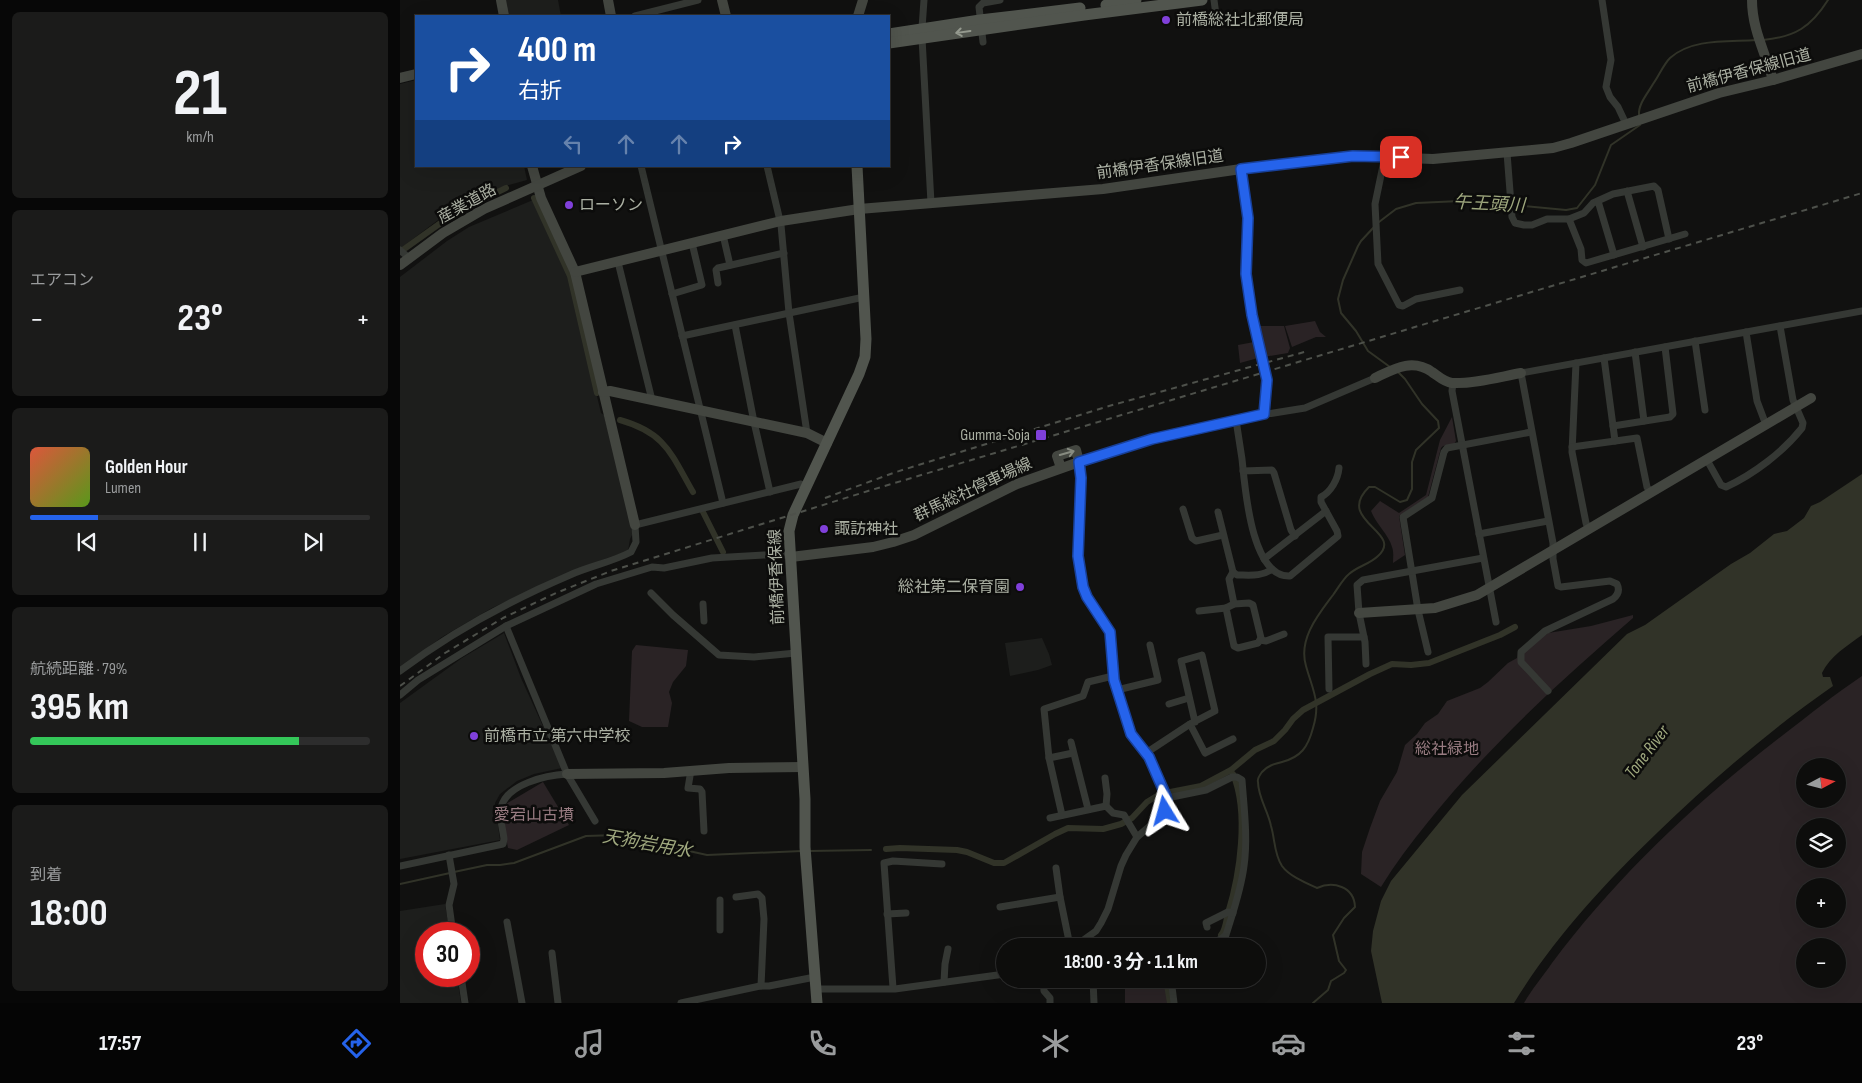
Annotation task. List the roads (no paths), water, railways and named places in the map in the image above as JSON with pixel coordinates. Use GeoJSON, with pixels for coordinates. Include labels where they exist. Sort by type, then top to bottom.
{"type":"FeatureCollection","features":[{"type":"Feature","properties":{"kind":"main road"},"geometry":{"type":"LineString","coordinates":[[981,25],[1136,0]]}},
{"type":"Feature","properties":{"kind":"main road"},"geometry":{"type":"LineString","coordinates":[[890,34],[922,33],[1202,0]]}},
{"type":"Feature","properties":{"kind":"main road"},"geometry":{"type":"LineString","coordinates":[[890,43],[922,33]]}},
{"type":"Feature","properties":{"kind":"main road","name":"前橋伊香保線"},"geometry":{"type":"LineString","coordinates":[[817,1003],[805,852],[803,767],[790,526],[793,515],[859,374],[865,357],[866,339],[857,167]]}},
{"type":"Feature","properties":{"kind":"street"},"geometry":{"type":"LineString","coordinates":[[501,0],[504,15]]}},
{"type":"Feature","properties":{"kind":"street"},"geometry":{"type":"LineString","coordinates":[[608,0],[611,15]]}},
{"type":"Feature","properties":{"kind":"street"},"geometry":{"type":"LineString","coordinates":[[639,15],[698,0]]}},
{"type":"Feature","properties":{"kind":"street"},"geometry":{"type":"LineString","coordinates":[[722,0],[726,15]]}},
{"type":"Feature","properties":{"kind":"street"},"geometry":{"type":"LineString","coordinates":[[858,15],[863,0]]}},
{"type":"Feature","properties":{"kind":"street"},"geometry":{"type":"LineString","coordinates":[[924,0],[922,33],[931,203]]}},
{"type":"Feature","properties":{"kind":"street"},"geometry":{"type":"LineString","coordinates":[[983,42],[980,4],[1000,0]]}},
{"type":"Feature","properties":{"kind":"street"},"geometry":{"type":"LineString","coordinates":[[1214,0],[1216,15]]}},
{"type":"Feature","properties":{"kind":"street"},"geometry":{"type":"LineString","coordinates":[[1602,0],[1611,60],[1606,87],[1626,124]]}},
{"type":"Feature","properties":{"kind":"street"},"geometry":{"type":"LineString","coordinates":[[1752,0],[1756,34],[1773,80]]}},
{"type":"Feature","properties":{"kind":"street","name":"前橋伊香保線旧道"},"geometry":{"type":"LineString","coordinates":[[575,272],[781,221],[859,209],[1103,189],[1241,169],[1353,156],[1433,159],[1507,153],[1566,145],[1719,93],[1773,80],[1862,54]]}},
{"type":"Feature","properties":{"kind":"street"},"geometry":{"type":"LineString","coordinates":[[400,78],[415,74]]}},
{"type":"Feature","properties":{"kind":"street"},"geometry":{"type":"LineString","coordinates":[[1507,153],[1513,221],[1521,225],[1532,225],[1546,219],[1570,219],[1584,213],[1594,203],[1613,194],[1654,186],[1656,187],[1669,239]]}},
{"type":"Feature","properties":{"kind":"street"},"geometry":{"type":"LineString","coordinates":[[1385,156],[1374,204],[1379,266],[1399,305],[1404,306],[1416,299],[1460,290]]}},
{"type":"Feature","properties":{"kind":"street"},"geometry":{"type":"LineString","coordinates":[[400,671],[455,633],[501,607],[572,574],[631,552],[636,542],[635,525],[575,272],[536,186],[532,167]]}},
{"type":"Feature","properties":{"kind":"street","name":"産業道路"},"geometry":{"type":"LineString","coordinates":[[400,265],[443,233],[484,209],[579,167]]}},
{"type":"Feature","properties":{"kind":"street"},"geometry":{"type":"LineString","coordinates":[[641,167],[723,503]]}},
{"type":"Feature","properties":{"kind":"street"},"geometry":{"type":"LineString","coordinates":[[766,167],[781,221],[789,313],[807,433]]}},
{"type":"Feature","properties":{"kind":"street"},"geometry":{"type":"LineString","coordinates":[[1241,169],[1248,218],[1246,274],[1252,315],[1267,380],[1264,414]]}},
{"type":"Feature","properties":{"kind":"street"},"geometry":{"type":"LineString","coordinates":[[1627,191],[1643,246]]}},
{"type":"Feature","properties":{"kind":"street"},"geometry":{"type":"LineString","coordinates":[[1598,201],[1614,255]]}},
{"type":"Feature","properties":{"kind":"street"},"geometry":{"type":"LineString","coordinates":[[1570,219],[1581,249],[1583,262],[1587,263],[1685,234]]}},
{"type":"Feature","properties":{"kind":"street"},"geometry":{"type":"LineString","coordinates":[[723,235],[730,265]]}},
{"type":"Feature","properties":{"kind":"street"},"geometry":{"type":"LineString","coordinates":[[672,294],[701,287],[692,243]]}},
{"type":"Feature","properties":{"kind":"street"},"geometry":{"type":"LineString","coordinates":[[400,250],[409,258]]}},
{"type":"Feature","properties":{"kind":"street"},"geometry":{"type":"LineString","coordinates":[[718,283],[716,269],[784,252]]}},
{"type":"Feature","properties":{"kind":"street"},"geometry":{"type":"LineString","coordinates":[[618,262],[652,400]]}},
{"type":"Feature","properties":{"kind":"street"},"geometry":{"type":"LineString","coordinates":[[682,336],[864,297]]}},
{"type":"Feature","properties":{"kind":"street"},"geometry":{"type":"LineString","coordinates":[[1086,938],[1102,923],[1112,898],[1121,866],[1137,837],[1161,818],[1165,811],[1166,797],[1146,753],[1131,734],[1113,676],[1110,632],[1087,597],[1080,573],[1078,556],[1081,478],[1079,462],[1152,439],[1264,414],[1305,408],[1395,369],[1411,364],[1420,365],[1452,383],[1485,380],[1862,311]]}},
{"type":"Feature","properties":{"kind":"street"},"geometry":{"type":"LineString","coordinates":[[735,325],[770,492]]}},
{"type":"Feature","properties":{"kind":"street"},"geometry":{"type":"LineString","coordinates":[[1706,460],[1724,487],[1749,474],[1774,456],[1801,430],[1803,423],[1795,408],[1780,326]]}},
{"type":"Feature","properties":{"kind":"street"},"geometry":{"type":"LineString","coordinates":[[1746,332],[1757,401],[1766,425]]}},
{"type":"Feature","properties":{"kind":"street"},"geometry":{"type":"LineString","coordinates":[[1695,341],[1704,410]]}},
{"type":"Feature","properties":{"kind":"street"},"geometry":{"type":"LineString","coordinates":[[1613,426],[1670,417],[1673,414],[1665,347]]}},
{"type":"Feature","properties":{"kind":"street"},"geometry":{"type":"LineString","coordinates":[[1635,352],[1644,421]]}},
{"type":"Feature","properties":{"kind":"street"},"geometry":{"type":"LineString","coordinates":[[1604,358],[1615,440]]}},
{"type":"Feature","properties":{"kind":"street"},"geometry":{"type":"LineString","coordinates":[[1576,363],[1572,447],[1586,523],[1589,530]]}},
{"type":"Feature","properties":{"kind":"street"},"geometry":{"type":"LineString","coordinates":[[1520,373],[1559,587],[1610,581],[1617,584],[1619,592],[1613,599],[1540,634],[1521,652],[1521,662],[1548,691]]}},
{"type":"Feature","properties":{"kind":"street"},"geometry":{"type":"LineString","coordinates":[[1452,383],[1496,622]]}},
{"type":"Feature","properties":{"kind":"street"},"geometry":{"type":"LineString","coordinates":[[603,392],[652,400],[807,433],[827,443]]}},
{"type":"Feature","properties":{"kind":"street"},"geometry":{"type":"LineString","coordinates":[[1359,613],[1418,610],[1448,605],[1489,589],[1811,398]]}},
{"type":"Feature","properties":{"kind":"street"},"geometry":{"type":"LineString","coordinates":[[1236,420],[1248,510],[1260,552],[1272,569],[1283,577],[1290,576],[1336,540],[1338,536],[1337,531],[1321,502],[1321,497],[1329,493],[1339,468]]}},
{"type":"Feature","properties":{"kind":"street"},"geometry":{"type":"LineString","coordinates":[[1428,652],[1418,610],[1403,517],[1431,500],[1444,450],[1447,448],[1531,432]]}},
{"type":"Feature","properties":{"kind":"street"},"geometry":{"type":"LineString","coordinates":[[1572,447],[1615,440],[1638,439],[1648,487],[1651,493]]}},
{"type":"Feature","properties":{"kind":"street","name":"群馬総社停車場線"},"geometry":{"type":"LineString","coordinates":[[791,556],[873,547],[900,540],[1018,484],[1079,462]]}},
{"type":"Feature","properties":{"kind":"street"},"geometry":{"type":"LineString","coordinates":[[1242,471],[1272,470],[1291,530],[1295,536]]}},
{"type":"Feature","properties":{"kind":"street"},"geometry":{"type":"LineString","coordinates":[[635,525],[801,484],[807,486]]}},
{"type":"Feature","properties":{"kind":"street"},"geometry":{"type":"LineString","coordinates":[[1183,509],[1192,538],[1196,541],[1224,535]]}},
{"type":"Feature","properties":{"kind":"street"},"geometry":{"type":"LineString","coordinates":[[1264,559],[1326,511]]}},
{"type":"Feature","properties":{"kind":"street"},"geometry":{"type":"LineString","coordinates":[[1218,512],[1233,572],[1229,579],[1234,604]]}},
{"type":"Feature","properties":{"kind":"street"},"geometry":{"type":"LineString","coordinates":[[1479,534],[1548,521]]}},
{"type":"Feature","properties":{"kind":"street"},"geometry":{"type":"LineString","coordinates":[[400,695],[418,680],[506,626],[584,588],[652,567],[664,568],[712,558],[733,556],[791,556]]}},
{"type":"Feature","properties":{"kind":"street"},"geometry":{"type":"LineString","coordinates":[[1366,664],[1364,637],[1359,613],[1357,585],[1359,582],[1483,558]]}},
{"type":"Feature","properties":{"kind":"street"},"geometry":{"type":"LineString","coordinates":[[1233,572],[1237,575],[1251,576],[1266,574],[1272,569]]}},
{"type":"Feature","properties":{"kind":"street"},"geometry":{"type":"LineString","coordinates":[[651,593],[719,655],[754,657],[796,653]]}},
{"type":"Feature","properties":{"kind":"street"},"geometry":{"type":"LineString","coordinates":[[1199,611],[1249,603],[1253,605],[1260,640]]}},
{"type":"Feature","properties":{"kind":"street"},"geometry":{"type":"LineString","coordinates":[[703,604],[704,620]]}},
{"type":"Feature","properties":{"kind":"street"},"geometry":{"type":"LineString","coordinates":[[1226,608],[1234,646],[1238,648],[1258,643],[1260,640]]}},
{"type":"Feature","properties":{"kind":"street"},"geometry":{"type":"LineString","coordinates":[[506,626],[568,774],[595,821]]}},
{"type":"Feature","properties":{"kind":"street"},"geometry":{"type":"LineString","coordinates":[[1260,640],[1266,642],[1284,634]]}},
{"type":"Feature","properties":{"kind":"street"},"geometry":{"type":"LineString","coordinates":[[1329,689],[1328,637],[1364,637]]}},
{"type":"Feature","properties":{"kind":"street"},"geometry":{"type":"LineString","coordinates":[[1117,690],[1158,680],[1150,645]]}},
{"type":"Feature","properties":{"kind":"street"},"geometry":{"type":"LineString","coordinates":[[1146,753],[1193,723],[1215,711],[1202,655],[1182,660],[1193,723],[1205,753],[1233,739]]}},
{"type":"Feature","properties":{"kind":"street"},"geometry":{"type":"LineString","coordinates":[[1062,815],[1049,758],[1044,709],[1083,696],[1088,682],[1113,676]]}},
{"type":"Feature","properties":{"kind":"street"},"geometry":{"type":"LineString","coordinates":[[1169,704],[1189,698]]}},
{"type":"Feature","properties":{"kind":"street"},"geometry":{"type":"LineString","coordinates":[[1070,742],[1088,809]]}},
{"type":"Feature","properties":{"kind":"street"},"geometry":{"type":"LineString","coordinates":[[1049,758],[1073,753]]}},
{"type":"Feature","properties":{"kind":"street"},"geometry":{"type":"LineString","coordinates":[[400,866],[449,854],[503,844],[505,842],[500,810],[502,802],[508,795],[538,779],[568,774],[664,773],[747,767],[803,767]]}},
{"type":"Feature","properties":{"kind":"street"},"geometry":{"type":"LineString","coordinates":[[691,770],[688,788],[700,789],[702,792],[704,831]]}},
{"type":"Feature","properties":{"kind":"street"},"geometry":{"type":"LineString","coordinates":[[1166,797],[1206,790],[1232,777],[1238,777],[1242,780],[1245,813],[1245,855],[1240,889],[1226,934],[1223,938]]}},
{"type":"Feature","properties":{"kind":"street"},"geometry":{"type":"LineString","coordinates":[[1104,778],[1107,794],[1106,806],[1111,812],[1125,816],[1137,837]]}},
{"type":"Feature","properties":{"kind":"street"},"geometry":{"type":"LineString","coordinates":[[1050,818],[1106,806]]}},
{"type":"Feature","properties":{"kind":"street"},"geometry":{"type":"LineString","coordinates":[[449,854],[454,884],[449,905],[451,922]]}},
{"type":"Feature","properties":{"kind":"street"},"geometry":{"type":"LineString","coordinates":[[893,988],[884,862],[893,860],[942,864]]}},
{"type":"Feature","properties":{"kind":"street"},"geometry":{"type":"LineString","coordinates":[[1056,868],[1068,938]]}},
{"type":"Feature","properties":{"kind":"street"},"geometry":{"type":"LineString","coordinates":[[736,897],[758,894],[762,898],[764,918],[761,986]]}},
{"type":"Feature","properties":{"kind":"street"},"geometry":{"type":"LineString","coordinates":[[1000,907],[1060,897]]}},
{"type":"Feature","properties":{"kind":"street"},"geometry":{"type":"LineString","coordinates":[[720,900],[720,930]]}},
{"type":"Feature","properties":{"kind":"street"},"geometry":{"type":"LineString","coordinates":[[1207,927],[1206,923],[1228,912],[1233,913]]}},
{"type":"Feature","properties":{"kind":"street"},"geometry":{"type":"LineString","coordinates":[[887,914],[906,913]]}},
{"type":"Feature","properties":{"kind":"street"},"geometry":{"type":"LineString","coordinates":[[507,922],[522,1003]]}},
{"type":"Feature","properties":{"kind":"street"},"geometry":{"type":"LineString","coordinates":[[944,982],[948,949]]}},
{"type":"Feature","properties":{"kind":"street"},"geometry":{"type":"LineString","coordinates":[[552,953],[558,1003]]}},
{"type":"Feature","properties":{"kind":"street"},"geometry":{"type":"LineString","coordinates":[[682,1003],[761,986],[815,983],[893,988],[996,975]]}},
{"type":"Feature","properties":{"kind":"street"},"geometry":{"type":"LineString","coordinates":[[462,987],[465,1003]]}},
{"type":"Feature","properties":{"kind":"street"},"geometry":{"type":"LineString","coordinates":[[1044,988],[1051,999],[1050,1003]]}},
{"type":"Feature","properties":{"kind":"street"},"geometry":{"type":"LineString","coordinates":[[1093,988],[1094,1003]]}},
{"type":"Feature","properties":{"kind":"street"},"geometry":{"type":"LineString","coordinates":[[1172,988],[1174,1003]]}},
{"type":"Feature","properties":{"kind":"water","name":"Tone River"},"geometry":{"type":"Polygon","coordinates":[[[1862,474],[1862,635],[1839,652],[1825,667],[1822,673],[1823,677],[1830,677],[1833,686],[1742,756],[1679,812],[1638,852],[1562,934],[1514,1003],[1382,1003],[1371,951],[1373,931],[1381,901],[1391,881],[1462,795],[1627,634],[1645,625],[1731,564],[1750,553],[1774,534],[1787,531],[1804,518],[1811,506],[1862,474]]]}},
{"type":"Feature","properties":{"kind":"waterway","name":"午王頭川"},"geometry":{"type":"LineString","coordinates":[[1763,40],[1774,39],[1801,29],[1815,17],[1828,0]]}},
{"type":"Feature","properties":{"kind":"waterway","name":"午王頭川"},"geometry":{"type":"LineString","coordinates":[[1639,115],[1642,103],[1663,67],[1670,58],[1679,52],[1689,47],[1711,42],[1756,40]]}},
{"type":"Feature","properties":{"kind":"waterway","name":"午王頭川"},"geometry":{"type":"LineString","coordinates":[[1513,205],[1566,210],[1577,208],[1595,185],[1611,145],[1640,125]]}},
{"type":"Feature","properties":{"kind":"waterway"},"geometry":{"type":"LineString","coordinates":[[400,252],[456,212],[506,188]]}},
{"type":"Feature","properties":{"kind":"waterway"},"geometry":{"type":"LineString","coordinates":[[534,198],[570,276],[597,393]]}},
{"type":"Feature","properties":{"kind":"waterway","name":"午王頭川"},"geometry":{"type":"LineString","coordinates":[[1379,222],[1396,209],[1416,203],[1483,200],[1495,204],[1508,205]]}},
{"type":"Feature","properties":{"kind":"waterway","name":"午王頭川"},"geometry":{"type":"LineString","coordinates":[[1374,227],[1358,246],[1343,280],[1338,299],[1341,313],[1356,331],[1368,351],[1390,367]]}},
{"type":"Feature","properties":{"kind":"waterway","name":"午王頭川"},"geometry":{"type":"LineString","coordinates":[[1313,1003],[1328,990],[1331,981],[1346,970],[1339,961],[1333,935],[1344,918],[1355,907],[1354,900],[1351,894],[1342,887],[1330,885],[1317,888],[1285,870],[1277,857],[1270,820],[1258,788],[1258,780],[1266,768],[1289,760],[1299,754],[1309,741],[1315,719],[1316,704],[1304,656],[1307,637],[1316,619],[1345,578],[1353,571],[1375,559],[1384,548],[1383,540],[1359,509],[1360,499],[1369,487],[1375,487],[1400,502],[1407,500],[1412,489],[1412,462],[1416,450],[1439,428],[1438,421],[1422,404],[1398,372]]}},
{"type":"Feature","properties":{"kind":"waterway"},"geometry":{"type":"LineString","coordinates":[[620,420],[648,431],[658,438],[672,456],[693,492]]}},
{"type":"Feature","properties":{"kind":"waterway"},"geometry":{"type":"LineString","coordinates":[[702,510],[723,552]]}},
{"type":"Feature","properties":{"kind":"waterway"},"geometry":{"type":"LineString","coordinates":[[886,849],[957,850],[994,863],[1004,863],[1068,828],[1103,829],[1121,824],[1132,818],[1147,802],[1160,794],[1201,786],[1231,770],[1255,750],[1274,741],[1303,710],[1370,674],[1392,664],[1411,665],[1429,663],[1500,635],[1515,627]]}},
{"type":"Feature","properties":{"kind":"waterway"},"geometry":{"type":"LineString","coordinates":[[1221,935],[1225,927],[1236,880],[1241,843],[1241,806],[1233,774]]}},
{"type":"Feature","properties":{"kind":"waterway","name":"天狗岩用水"},"geometry":{"type":"LineString","coordinates":[[454,872],[487,865],[514,863],[586,836],[617,835],[707,855],[802,851]]}},
{"type":"Feature","properties":{"kind":"waterway","name":"天狗岩用水"},"geometry":{"type":"LineString","coordinates":[[809,851],[871,850]]}},
{"type":"Feature","properties":{"kind":"waterway","name":"天狗岩用水"},"geometry":{"type":"LineString","coordinates":[[400,884],[450,873]]}},
{"type":"Feature","properties":{"kind":"waterway"},"geometry":{"type":"LineString","coordinates":[[1168,988],[1170,1003]]}},
{"type":"Feature","properties":{"kind":"railway"},"geometry":{"type":"LineString","coordinates":[[400,686],[445,653],[503,618],[556,593],[611,571],[868,491],[1862,193]]}},
{"type":"Feature","properties":{"kind":"railway"},"geometry":{"type":"LineString","coordinates":[[825,498],[896,472],[1109,406],[1308,351]]}},
{"type":"Feature","properties":{"kind":"place","name":"前橋総社北郵便局"},"geometry":{"type":"Point","coordinates":[1166,20]}},
{"type":"Feature","properties":{"kind":"place","name":"ローソン"},"geometry":{"type":"Point","coordinates":[569,205]}},
{"type":"Feature","properties":{"kind":"place","name":"Gumma-Soja"},"geometry":{"type":"Point","coordinates":[1041,435]}},
{"type":"Feature","properties":{"kind":"place","name":"諏訪神社"},"geometry":{"type":"Point","coordinates":[824,529]}},
{"type":"Feature","properties":{"kind":"place","name":"総社第二保育園"},"geometry":{"type":"Point","coordinates":[1020,587]}},
{"type":"Feature","properties":{"kind":"place","name":"前橋市立 第六中学校"},"geometry":{"type":"Point","coordinates":[474,736]}},
{"type":"Feature","properties":{"kind":"park label","name":"総社緑地"},"geometry":{"type":"Point","coordinates":[1447,749]}},
{"type":"Feature","properties":{"kind":"park label","name":"愛宕山古墳"},"geometry":{"type":"Point","coordinates":[534,815]}}]}
